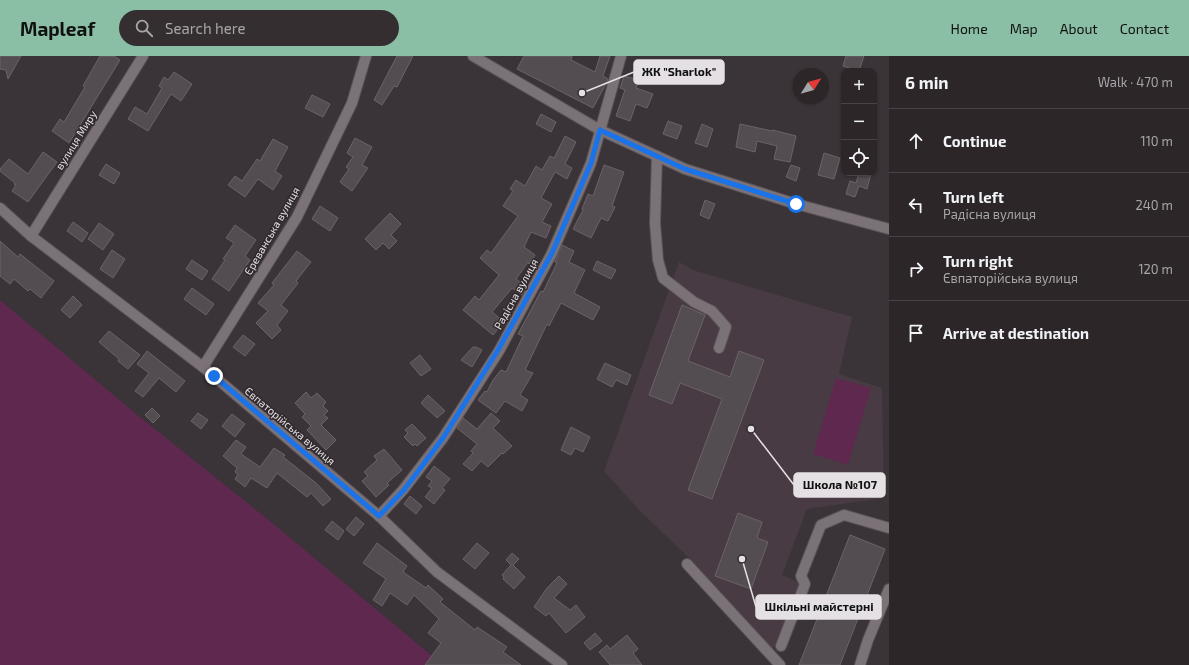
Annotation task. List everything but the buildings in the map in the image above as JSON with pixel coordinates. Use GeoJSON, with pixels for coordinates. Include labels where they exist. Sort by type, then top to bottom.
{"type":"FeatureCollection","features":[{"type":"Feature","properties":{"kind":"street","name":"вулиця Миру"},"geometry":{"type":"LineString","coordinates":[[30,236],[143,56]]}},
{"type":"Feature","properties":{"kind":"street","name":"Єреванська вулиця"},"geometry":{"type":"LineString","coordinates":[[203,368],[297,216],[352,103],[366,56]]}},
{"type":"Feature","properties":{"kind":"street"},"geometry":{"type":"LineString","coordinates":[[473,56],[600,130],[685,169],[789,202],[889,229]]}},
{"type":"Feature","properties":{"kind":"street","name":"Радісна вулиця"},"geometry":{"type":"LineString","coordinates":[[379,516],[404,490],[443,438],[498,350],[552,253],[591,163],[621,56]]}},
{"type":"Feature","properties":{"kind":"street"},"geometry":{"type":"LineString","coordinates":[[657,156],[655,223],[658,260],[663,278],[694,302],[712,311],[726,327],[720,348]]}},
{"type":"Feature","properties":{"kind":"street","name":"Євпаторійська вулиця"},"geometry":{"type":"LineString","coordinates":[[0,208],[30,236],[203,368],[379,516],[437,572],[562,665]]}},
{"type":"Feature","properties":{"kind":"street"},"geometry":{"type":"LineString","coordinates":[[781,646],[805,584],[801,576],[821,525],[844,514],[889,528]]}},
{"type":"Feature","properties":{"kind":"street"},"geometry":{"type":"LineString","coordinates":[[687,564],[780,665]]}},
{"type":"Feature","properties":{"kind":"street"},"geometry":{"type":"LineString","coordinates":[[860,665],[868,640],[889,589]]}},
{"type":"Feature","properties":{"kind":"shaded area"},"geometry":{"type":"Polygon","coordinates":[[[679,262],[693,270],[852,317],[839,374],[882,388],[884,498],[807,509],[782,575],[800,584],[772,652],[687,556],[639,510],[604,471],[679,262]]]}},
{"type":"Feature","properties":{"kind":"shaded area"},"geometry":{"type":"Polygon","coordinates":[[[0,300],[135,413],[265,517],[443,665],[0,665],[0,300]]]}},
{"type":"Feature","properties":{"kind":"shaded area"},"geometry":{"type":"Polygon","coordinates":[[[836,378],[871,388],[848,465],[813,454],[836,378]]]}},
{"type":"Feature","properties":{"kind":"place","name":"ЖК \"Sharlok\""},"geometry":{"type":"Point","coordinates":[582,93]}},
{"type":"Feature","properties":{"kind":"place","name":"Школа №107"},"geometry":{"type":"Point","coordinates":[751,429]}},
{"type":"Feature","properties":{"kind":"place","name":"Шкільні майстерні"},"geometry":{"type":"Point","coordinates":[742,559]}},
{"type":"Feature","properties":{"kind":"route"},"geometry":{"type":"LineString","coordinates":[[214,376],[379,516],[404,490],[443,438],[498,350],[552,253],[591,163],[600,130],[685,169],[796,204]]}}]}
